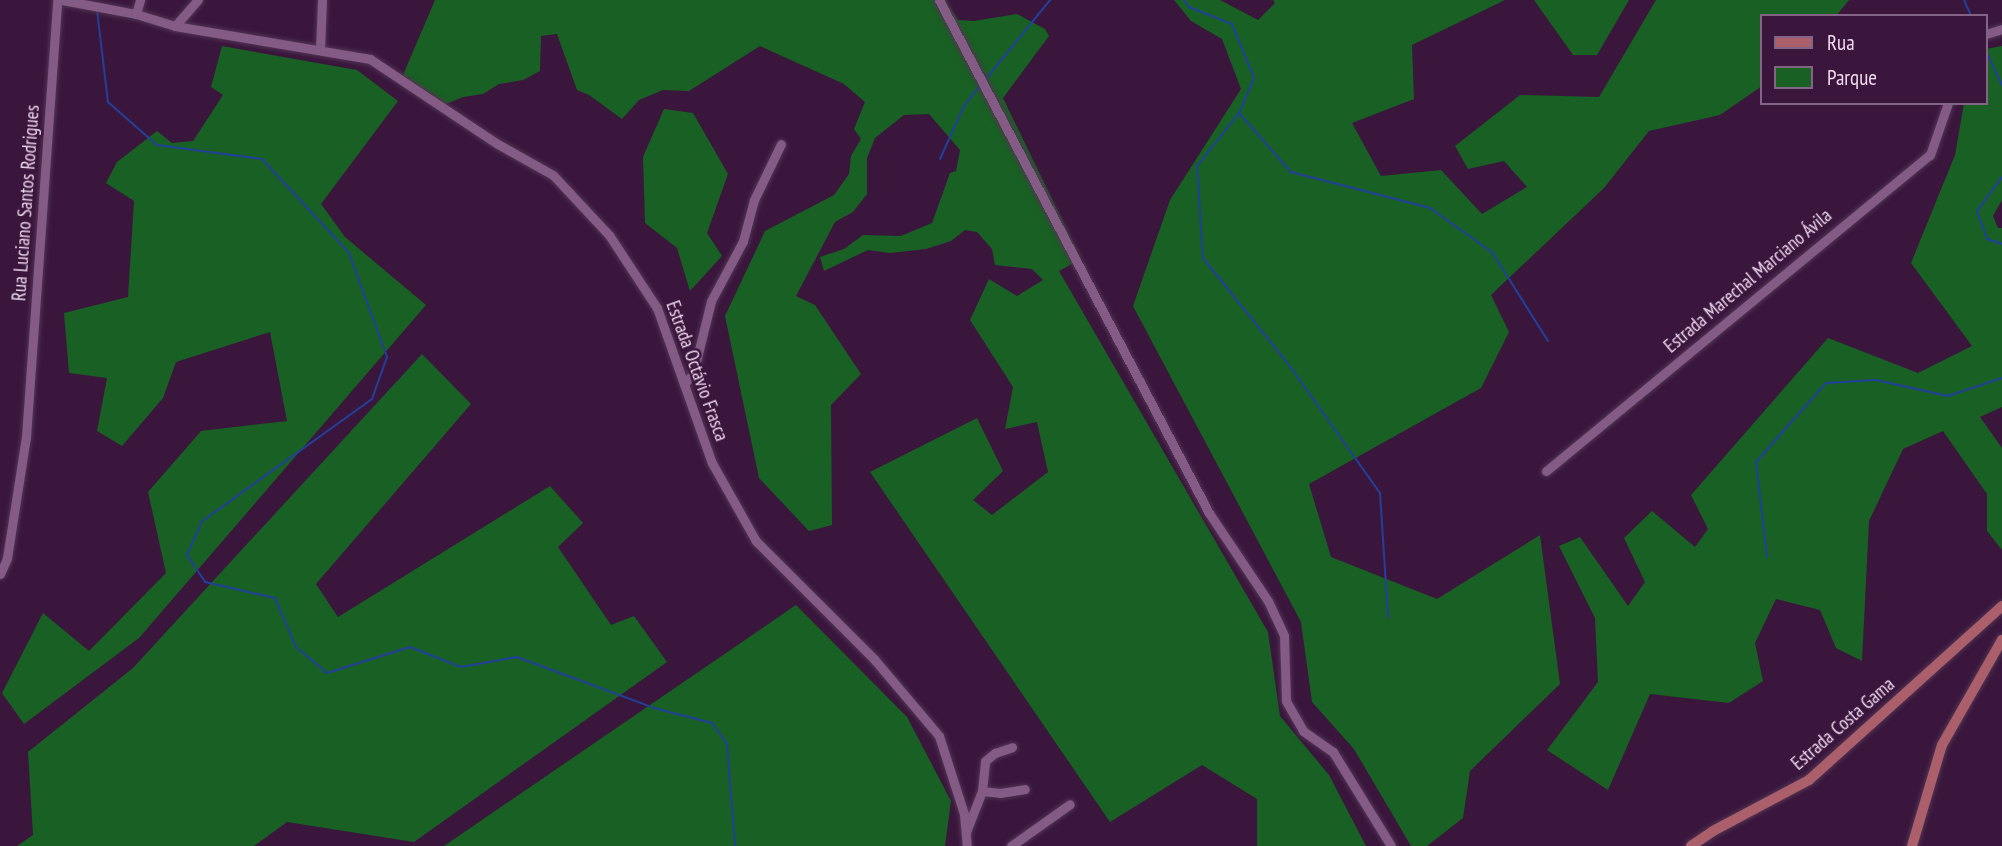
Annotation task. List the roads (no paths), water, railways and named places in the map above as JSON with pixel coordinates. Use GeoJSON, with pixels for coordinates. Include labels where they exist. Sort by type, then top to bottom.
{"type":"FeatureCollection","features":[{"type":"Feature","properties":{"kind":"main road","name":"Estrada Costa Gama"},"geometry":{"type":"LineString","coordinates":[[1691,846],[1713,831],[1809,780],[1999,613]]}},
{"type":"Feature","properties":{"kind":"main road"},"geometry":{"type":"LineString","coordinates":[[1912,846],[1942,746],[2002,640]]}},
{"type":"Feature","properties":{"kind":"street","name":"Estrada Octávio Frasca"},"geometry":{"type":"LineString","coordinates":[[60,0],[90,2],[175,26],[370,59],[496,143],[553,175],[609,235],[657,308],[712,463],[757,541],[874,659],[939,736],[964,814],[967,846]]}},
{"type":"Feature","properties":{"kind":"street","name":"Rua Luciano Santos Rodrigues"},"geometry":{"type":"LineString","coordinates":[[0,574],[7,558],[26,437],[60,0]]}},
{"type":"Feature","properties":{"kind":"street"},"geometry":{"type":"LineString","coordinates":[[136,14],[140,0]]}},
{"type":"Feature","properties":{"kind":"street"},"geometry":{"type":"LineString","coordinates":[[175,26],[198,0]]}},
{"type":"Feature","properties":{"kind":"street"},"geometry":{"type":"LineString","coordinates":[[320,50],[322,0]]}},
{"type":"Feature","properties":{"kind":"street"},"geometry":{"type":"LineString","coordinates":[[939,0],[1209,513],[1268,601],[1284,636],[1286,701],[1303,732],[1333,752],[1391,846]]}},
{"type":"Feature","properties":{"kind":"street","name":"Estrada Marechal Marciano Ávila"},"geometry":{"type":"LineString","coordinates":[[1546,471],[1930,155],[1947,105]]}},
{"type":"Feature","properties":{"kind":"street"},"geometry":{"type":"LineString","coordinates":[[684,384],[693,374],[711,301],[743,241],[754,200],[781,144]]}},
{"type":"Feature","properties":{"kind":"street"},"geometry":{"type":"LineString","coordinates":[[966,833],[982,791],[988,758],[1012,747]]}},
{"type":"Feature","properties":{"kind":"street"},"geometry":{"type":"LineString","coordinates":[[982,791],[1007,792],[1025,789]]}},
{"type":"Feature","properties":{"kind":"street"},"geometry":{"type":"LineString","coordinates":[[1011,846],[1070,804]]}},
{"type":"Feature","properties":{"kind":"waterway"},"geometry":{"type":"LineString","coordinates":[[985,80],[1050,0]]}},
{"type":"Feature","properties":{"kind":"waterway"},"geometry":{"type":"LineString","coordinates":[[1184,0],[1189,7],[1232,24],[1254,78],[1239,113],[1197,166],[1203,258],[1289,365],[1380,493],[1388,618]]}},
{"type":"Feature","properties":{"kind":"waterway"},"geometry":{"type":"LineString","coordinates":[[1964,0],[1970,14]]}},
{"type":"Feature","properties":{"kind":"waterway"},"geometry":{"type":"LineString","coordinates":[[97,10],[108,102],[157,145],[262,159],[349,253],[387,357],[372,399],[202,521],[187,555],[205,582],[275,598],[296,647],[327,673],[410,647],[461,667],[517,657],[654,708],[712,723],[727,744],[735,846]]}},
{"type":"Feature","properties":{"kind":"waterway"},"geometry":{"type":"LineString","coordinates":[[1988,55],[2002,86]]}},
{"type":"Feature","properties":{"kind":"waterway"},"geometry":{"type":"LineString","coordinates":[[940,159],[964,106],[979,87]]}},
{"type":"Feature","properties":{"kind":"waterway"},"geometry":{"type":"LineString","coordinates":[[1239,113],[1291,172],[1430,208],[1492,252],[1548,341]]}},
{"type":"Feature","properties":{"kind":"waterway"},"geometry":{"type":"LineString","coordinates":[[2002,177],[1977,211],[1987,239],[2002,244]]}},
{"type":"Feature","properties":{"kind":"waterway"},"geometry":{"type":"LineString","coordinates":[[1767,557],[1756,462],[1826,383],[1876,380],[1948,396],[2002,378]]}}]}
